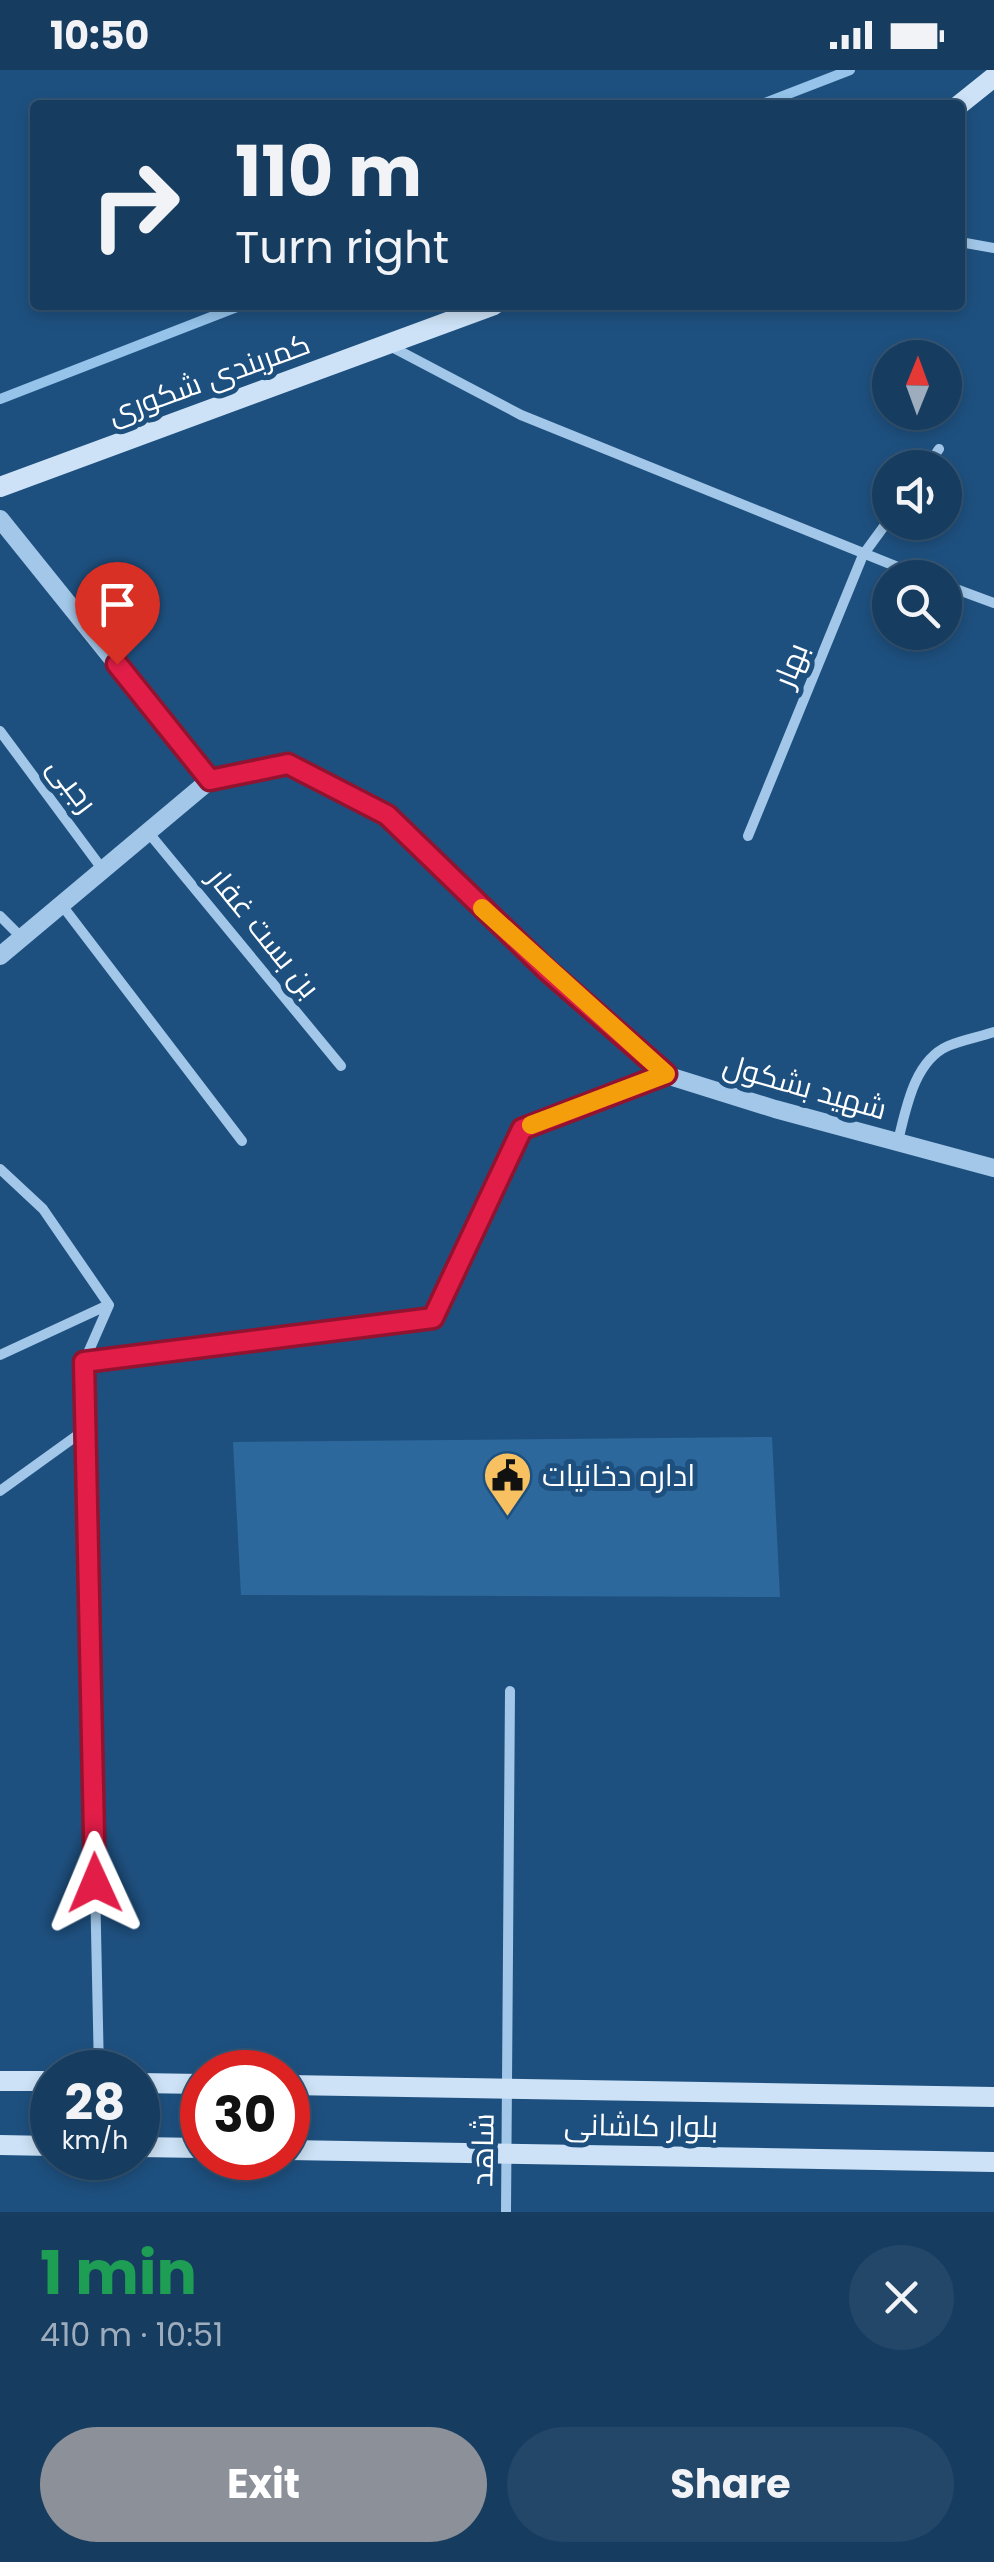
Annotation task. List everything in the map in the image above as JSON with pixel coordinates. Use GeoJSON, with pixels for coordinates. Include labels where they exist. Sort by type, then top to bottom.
{"type":"FeatureCollection","features":[{"type":"Feature","properties":{"kind":"main road"},"geometry":{"type":"LineString","coordinates":[[965,100],[994,77]]}},
{"type":"Feature","properties":{"kind":"main road","name":"کمربندی شکوری"},"geometry":{"type":"LineString","coordinates":[[0,487],[481,310]]}},
{"type":"Feature","properties":{"kind":"main road"},"geometry":{"type":"LineString","coordinates":[[0,2081],[30,2082]]}},
{"type":"Feature","properties":{"kind":"main road","name":"بلوار کاشانی"},"geometry":{"type":"LineString","coordinates":[[310,2085],[994,2097]]}},
{"type":"Feature","properties":{"kind":"main road"},"geometry":{"type":"LineString","coordinates":[[0,2145],[30,2146]]}},
{"type":"Feature","properties":{"kind":"main road","name":"بلوار کاشانی"},"geometry":{"type":"LineString","coordinates":[[310,2150],[994,2162]]}},
{"type":"Feature","properties":{"kind":"street"},"geometry":{"type":"LineString","coordinates":[[965,243],[994,248]]}},
{"type":"Feature","properties":{"kind":"street"},"geometry":{"type":"LineString","coordinates":[[389,346],[521,415],[874,560]]}},
{"type":"Feature","properties":{"kind":"street"},"geometry":{"type":"LineString","coordinates":[[0,519],[210,780]]}},
{"type":"Feature","properties":{"kind":"street","name":"بهار"},"geometry":{"type":"LineString","coordinates":[[748,836],[863,556],[874,540]]}},
{"type":"Feature","properties":{"kind":"street"},"geometry":{"type":"LineString","coordinates":[[962,591],[994,602]]}},
{"type":"Feature","properties":{"kind":"street","name":"رجبی"},"geometry":{"type":"LineString","coordinates":[[0,731],[103,870]]}},
{"type":"Feature","properties":{"kind":"street","name":"شهید بشکول"},"geometry":{"type":"LineString","coordinates":[[0,956],[210,780],[288,764],[387,815],[547,970],[666,1074],[994,1168]]}},
{"type":"Feature","properties":{"kind":"street","name":"بن بست غفار"},"geometry":{"type":"LineString","coordinates":[[148,832],[340,1066]]}},
{"type":"Feature","properties":{"kind":"street"},"geometry":{"type":"LineString","coordinates":[[60,904],[242,1141]]}},
{"type":"Feature","properties":{"kind":"street"},"geometry":{"type":"LineString","coordinates":[[0,916],[22,938]]}},
{"type":"Feature","properties":{"kind":"street"},"geometry":{"type":"LineString","coordinates":[[898,1141],[911,1093],[925,1065],[944,1047],[994,1032]]}},
{"type":"Feature","properties":{"kind":"street"},"geometry":{"type":"LineString","coordinates":[[84,1362],[433,1318],[522,1129],[666,1074]]}},
{"type":"Feature","properties":{"kind":"street"},"geometry":{"type":"LineString","coordinates":[[0,1170],[42,1209],[109,1305]]}},
{"type":"Feature","properties":{"kind":"street"},"geometry":{"type":"LineString","coordinates":[[98,2050],[84,1362],[109,1305]]}},
{"type":"Feature","properties":{"kind":"street"},"geometry":{"type":"LineString","coordinates":[[0,1355],[109,1305]]}},
{"type":"Feature","properties":{"kind":"street"},"geometry":{"type":"LineString","coordinates":[[0,1491],[86,1429]]}},
{"type":"Feature","properties":{"kind":"street","name":"شاهد"},"geometry":{"type":"LineString","coordinates":[[506,2212],[510,2089],[510,1691]]}},
{"type":"Feature","properties":{"kind":"building","name":"اداره دخانیات"},"geometry":{"type":"Polygon","coordinates":[[[772,1437],[780,1597],[241,1595],[233,1442],[772,1437]]]}},
{"type":"Feature","properties":{"kind":"waterway"},"geometry":{"type":"LineString","coordinates":[[773,100],[850,70]]}},
{"type":"Feature","properties":{"kind":"waterway"},"geometry":{"type":"LineString","coordinates":[[0,399],[229,310]]}},
{"type":"Feature","properties":{"kind":"slow traffic"},"geometry":{"type":"LineString","coordinates":[[482,908],[666,1074],[531,1125]]}},
{"type":"Feature","properties":{"kind":"place","name":"اداره دخانیات"},"geometry":{"type":"Point","coordinates":[507,1518]}},
{"type":"Feature","properties":{"kind":"route"},"geometry":{"type":"LineString","coordinates":[[95,1883],[84,1362],[433,1318],[522,1129],[666,1074],[547,970],[387,815],[288,764],[210,780],[117,664]]}}]}
